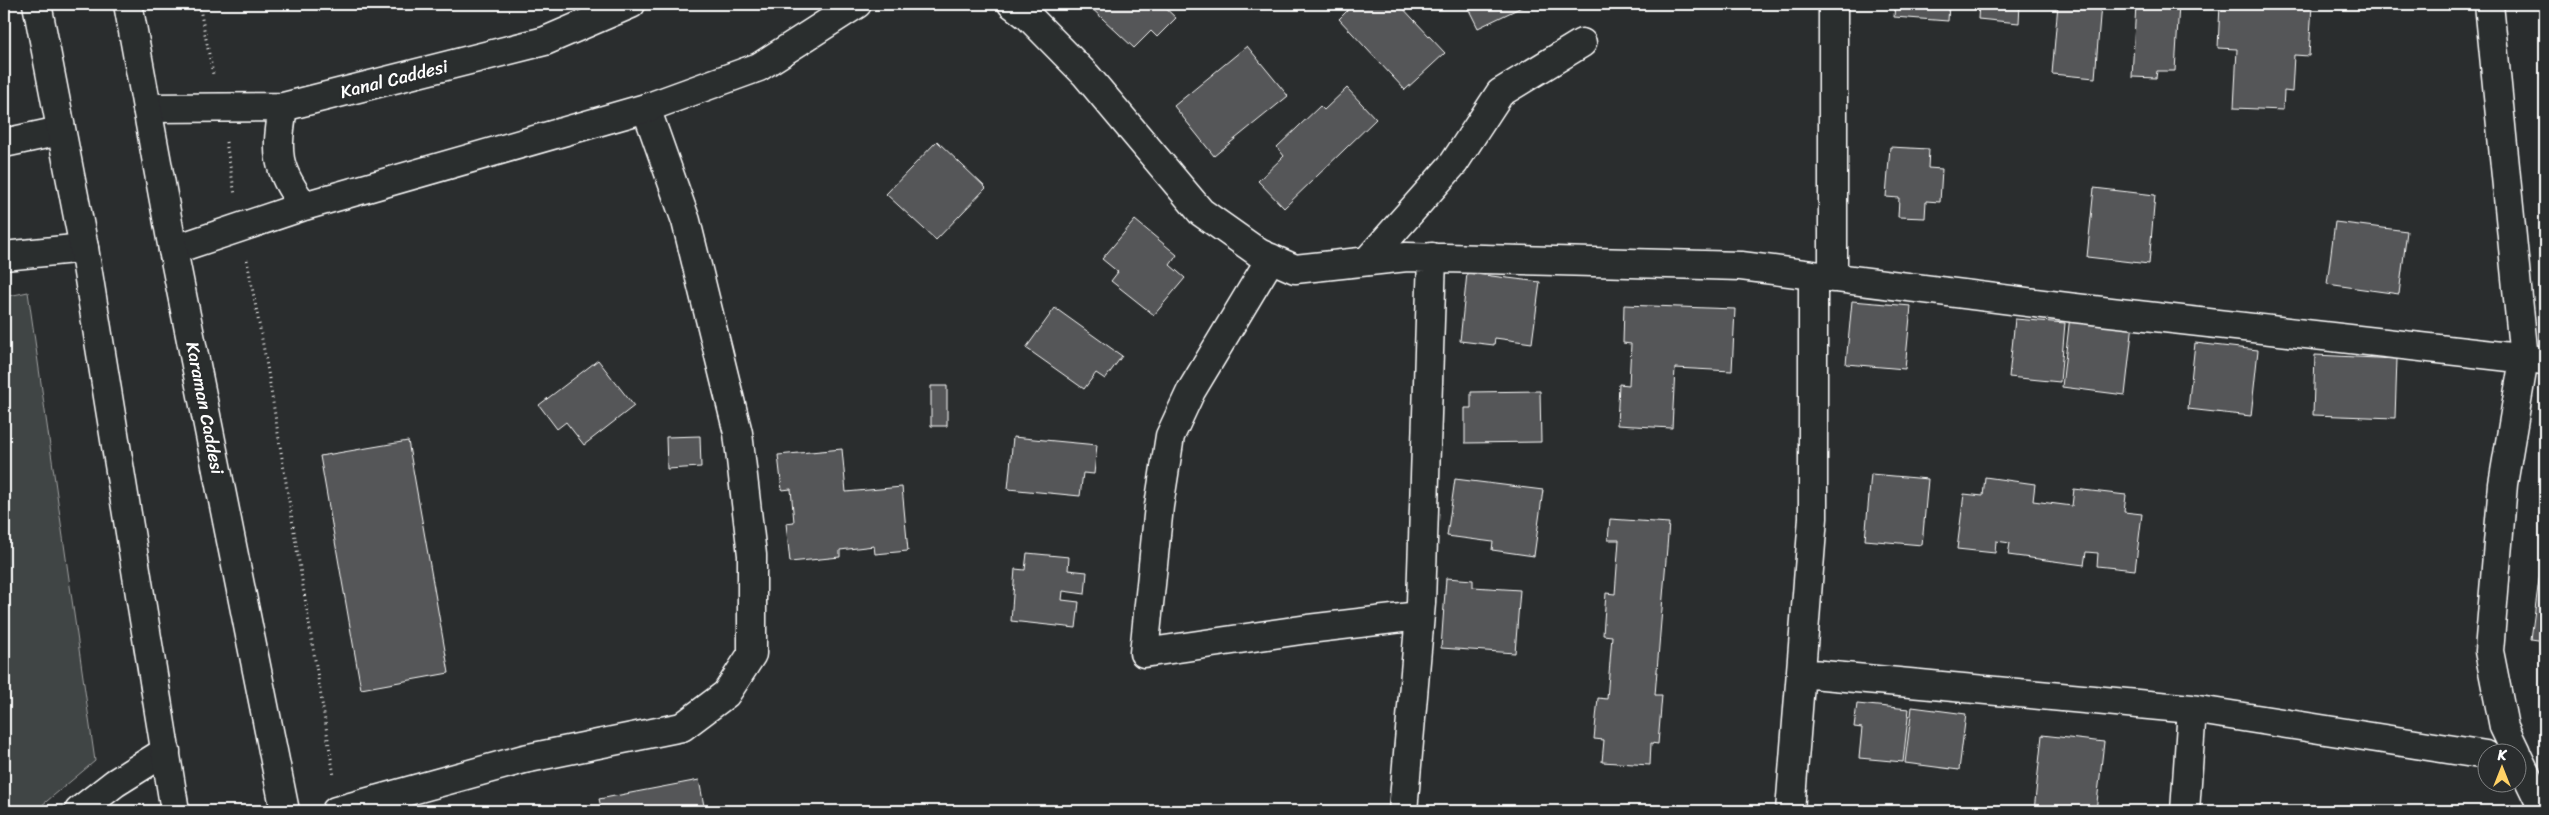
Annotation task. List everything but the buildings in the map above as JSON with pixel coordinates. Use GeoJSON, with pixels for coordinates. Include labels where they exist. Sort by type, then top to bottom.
{"type":"FeatureCollection","features":[{"type":"Feature","properties":{"kind":"main road"},"geometry":{"type":"LineString","coordinates":[[37,4],[84,248],[175,811]]}},
{"type":"Feature","properties":{"kind":"main road","name":"Karaman Caddesi"},"geometry":{"type":"LineString","coordinates":[[128,4],[173,250],[285,811]]}},
{"type":"Feature","properties":{"kind":"main road","name":"Kanal Caddesi"},"geometry":{"type":"LineString","coordinates":[[147,108],[283,107],[545,41],[632,4]]}},
{"type":"Feature","properties":{"kind":"main road"},"geometry":{"type":"LineString","coordinates":[[173,250],[304,206],[646,108],[759,67],[857,4]]}},
{"type":"Feature","properties":{"kind":"main road"},"geometry":{"type":"LineString","coordinates":[[1012,4],[1030,17],[1086,75],[1201,212],[1259,253],[1295,269],[1407,257],[1741,266],[2535,360]]}},
{"type":"Feature","properties":{"kind":"main road"},"geometry":{"type":"LineString","coordinates":[[1790,811],[1813,518],[1834,4]]}},
{"type":"Feature","properties":{"kind":"main road"},"geometry":{"type":"LineString","coordinates":[[2489,4],[2535,360],[2504,484],[2489,651],[2504,727],[2513,742]]}},
{"type":"Feature","properties":{"kind":"main road"},"geometry":{"type":"LineString","coordinates":[[1367,261],[1454,163],[1500,93],[1582,43]]}},
{"type":"Feature","properties":{"kind":"main road"},"geometry":{"type":"LineString","coordinates":[[283,107],[278,141],[278,158],[286,181],[304,206]]}},
{"type":"Feature","properties":{"kind":"main road"},"geometry":{"type":"LineString","coordinates":[[336,811],[524,759],[682,727],[726,694],[752,654],[752,555],[738,433],[686,221],[646,108]]}},
{"type":"Feature","properties":{"kind":"main road"},"geometry":{"type":"LineString","coordinates":[[4,143],[60,131]]}},
{"type":"Feature","properties":{"kind":"main road"},"geometry":{"type":"LineString","coordinates":[[4,256],[84,248]]}},
{"type":"Feature","properties":{"kind":"main road"},"geometry":{"type":"LineString","coordinates":[[1403,811],[1419,616],[1432,257]]}},
{"type":"Feature","properties":{"kind":"main road"},"geometry":{"type":"LineString","coordinates":[[1271,258],[1191,391],[1170,436],[1159,506],[1144,653],[1308,629],[1419,616]]}},
{"type":"Feature","properties":{"kind":"main road"},"geometry":{"type":"LineString","coordinates":[[1801,673],[2192,708],[2476,753]]}},
{"type":"Feature","properties":{"kind":"main road"},"geometry":{"type":"LineString","coordinates":[[2185,811],[2192,708]]}},
{"type":"Feature","properties":{"kind":"main road"},"geometry":{"type":"LineString","coordinates":[[79,811],[115,783],[166,751]]}},
{"type":"Feature","properties":{"kind":"main road"},"geometry":{"type":"LineString","coordinates":[[2526,766],[2544,811]]}},
{"type":"Feature","properties":{"kind":"path"},"geometry":{"type":"LineString","coordinates":[[200,4],[210,58]]}},
{"type":"Feature","properties":{"kind":"path"},"geometry":{"type":"LineString","coordinates":[[225,140],[267,366],[333,771]]}},
{"type":"Feature","properties":{"kind":"shaded area"},"geometry":{"type":"Polygon","coordinates":[[[28,292],[95,761],[35,811],[4,811],[4,297],[28,292]]]}}]}
